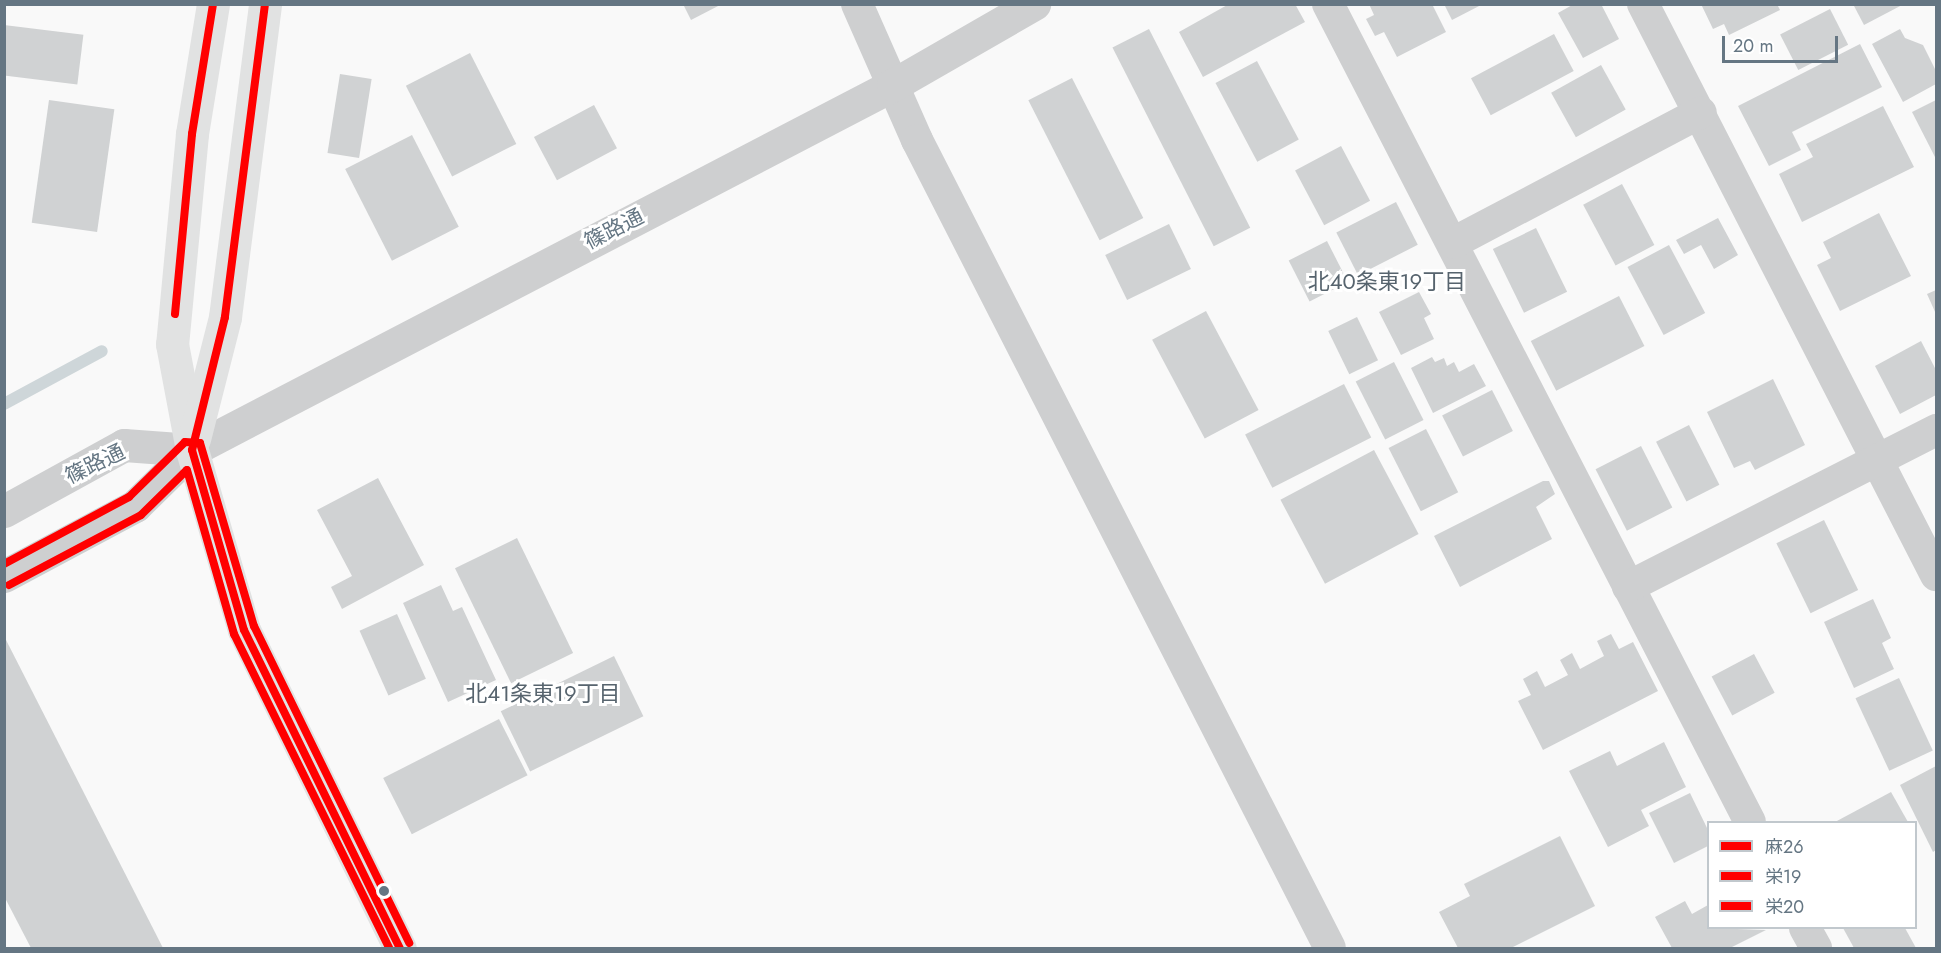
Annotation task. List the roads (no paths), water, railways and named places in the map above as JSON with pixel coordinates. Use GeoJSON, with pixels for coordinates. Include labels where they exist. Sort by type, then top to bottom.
{"type":"FeatureCollection","features":[{"type":"Feature","properties":{"kind":"main road"},"geometry":{"type":"LineString","coordinates":[[213,4],[192,134],[172,344],[192,450],[243,630],[400,948]]}},
{"type":"Feature","properties":{"kind":"main road"},"geometry":{"type":"LineString","coordinates":[[192,450],[225,317],[265,4]]}},
{"type":"Feature","properties":{"kind":"street"},"geometry":{"type":"LineString","coordinates":[[857,4],[917,140],[1330,948]]}},
{"type":"Feature","properties":{"kind":"street","name":"篠路通"},"geometry":{"type":"LineString","coordinates":[[4,576],[135,506],[192,450],[893,85],[1034,4]]}},
{"type":"Feature","properties":{"kind":"street"},"geometry":{"type":"LineString","coordinates":[[1328,4],[1749,821]]}},
{"type":"Feature","properties":{"kind":"street"},"geometry":{"type":"LineString","coordinates":[[1643,4],[1701,112],[1936,574]]}},
{"type":"Feature","properties":{"kind":"street"},"geometry":{"type":"LineString","coordinates":[[1453,243],[1701,112]]}},
{"type":"Feature","properties":{"kind":"street"},"geometry":{"type":"LineString","coordinates":[[1628,587],[1936,430]]}},
{"type":"Feature","properties":{"kind":"street","name":"篠路通"},"geometry":{"type":"LineString","coordinates":[[4,511],[124,445],[192,450]]}},
{"type":"Feature","properties":{"kind":"street"},"geometry":{"type":"LineString","coordinates":[[1806,929],[1816,948]]}},
{"type":"Feature","properties":{"kind":"waterway"},"geometry":{"type":"LineString","coordinates":[[4,404],[102,351]]}},
{"type":"Feature","properties":{"kind":"district","name":"北40条東19丁目"},"geometry":{"type":"Point","coordinates":[1387,282]}},
{"type":"Feature","properties":{"kind":"district","name":"北41条東19丁目"},"geometry":{"type":"Point","coordinates":[543,694]}}]}
